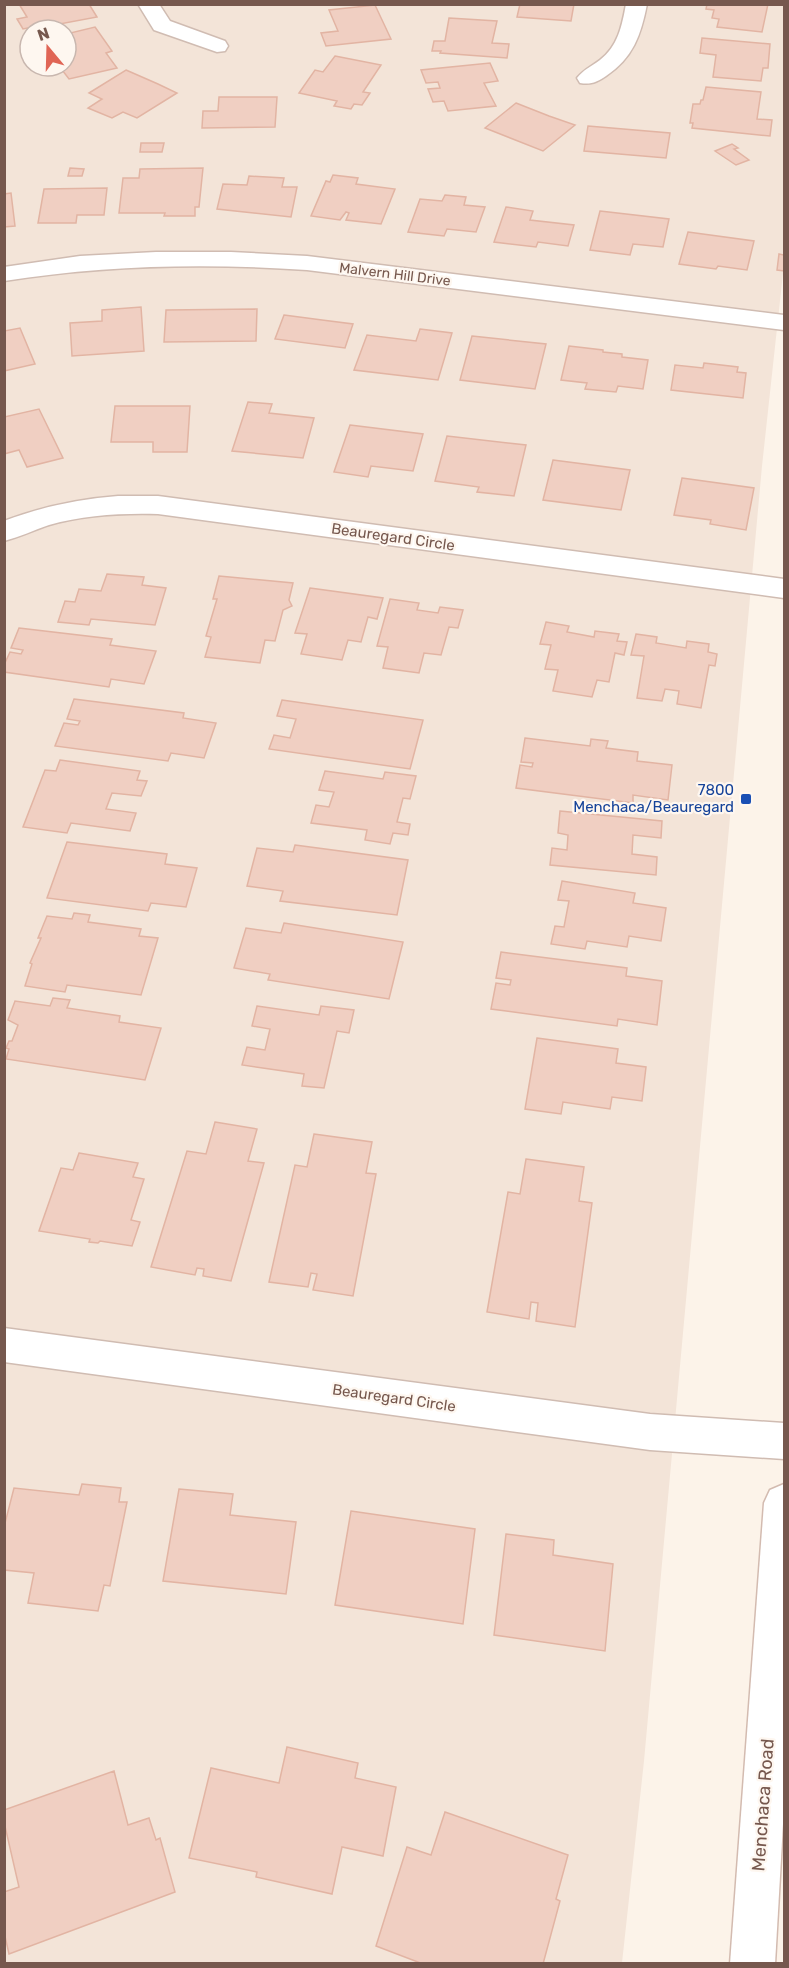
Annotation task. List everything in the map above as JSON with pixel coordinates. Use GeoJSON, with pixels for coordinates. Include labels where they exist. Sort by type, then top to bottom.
{"type":"FeatureCollection","features":[{"type":"Feature","properties":{"kind":"street"},"geometry":{"type":"LineString","coordinates":[[148,4],[162,25],[217,46]]}},
{"type":"Feature","properties":{"kind":"street"},"geometry":{"type":"LineString","coordinates":[[588,78],[612,63],[624,48],[630,36],[637,4]]}},
{"type":"Feature","properties":{"kind":"street","name":"Malvern Hill Drive"},"geometry":{"type":"LineString","coordinates":[[4,274],[141,258],[264,260],[307,263],[784,323]]}},
{"type":"Feature","properties":{"kind":"street","name":"Beauregard Circle"},"geometry":{"type":"LineString","coordinates":[[4,532],[50,515],[85,508],[121,504],[158,505],[784,589]]}},
{"type":"Feature","properties":{"kind":"street","name":"Beauregard Circle"},"geometry":{"type":"LineString","coordinates":[[4,1345],[650,1432],[784,1441]]}},
{"type":"Feature","properties":{"kind":"street","name":"Menchaca Road"},"geometry":{"type":"LineString","coordinates":[[752,1964],[784,1503]]}},
{"type":"Feature","properties":{"kind":"shaded area"},"geometry":{"type":"Polygon","coordinates":[[[5,5],[784,5],[784,264],[762,466],[644,1761],[622,1963],[5,1964],[5,5]]]}},
{"type":"Feature","properties":{"kind":"building"},"geometry":{"type":"Polygon","coordinates":[[[19,4],[89,4],[97,17],[78,21],[78,18],[22,18],[27,17],[19,4]]]}},
{"type":"Feature","properties":{"kind":"building"},"geometry":{"type":"Polygon","coordinates":[[[520,4],[574,4],[571,21],[517,17],[520,4]]]}},
{"type":"Feature","properties":{"kind":"building"},"geometry":{"type":"Polygon","coordinates":[[[707,4],[768,4],[762,32],[717,27],[719,19],[712,18],[714,10],[706,9],[707,4]]]}},
{"type":"Feature","properties":{"kind":"building"},"geometry":{"type":"Polygon","coordinates":[[[375,5],[391,39],[326,46],[321,33],[338,31],[329,10],[375,5]]]}},
{"type":"Feature","properties":{"kind":"building"},"geometry":{"type":"Polygon","coordinates":[[[449,18],[497,21],[492,43],[509,44],[507,58],[432,51],[434,41],[445,41],[449,18]]]}},
{"type":"Feature","properties":{"kind":"building"},"geometry":{"type":"Polygon","coordinates":[[[95,27],[112,51],[106,53],[117,68],[78,77],[78,31],[95,27]]]}},
{"type":"Feature","properties":{"kind":"building"},"geometry":{"type":"Polygon","coordinates":[[[702,38],[770,44],[768,68],[763,68],[761,81],[713,77],[716,55],[700,53],[702,38]]]}},
{"type":"Feature","properties":{"kind":"building"},"geometry":{"type":"Polygon","coordinates":[[[335,56],[381,65],[363,92],[370,93],[362,105],[354,104],[351,109],[334,106],[337,101],[299,93],[315,70],[323,72],[335,56]]]}},
{"type":"Feature","properties":{"kind":"building"},"geometry":{"type":"Polygon","coordinates":[[[490,63],[498,81],[484,83],[496,106],[448,111],[444,101],[433,102],[428,89],[440,88],[438,82],[426,83],[421,70],[490,63]]]}},
{"type":"Feature","properties":{"kind":"building"},"geometry":{"type":"Polygon","coordinates":[[[126,70],[177,93],[137,118],[123,112],[112,118],[88,108],[102,99],[89,93],[126,70]]]}},
{"type":"Feature","properties":{"kind":"building"},"geometry":{"type":"Polygon","coordinates":[[[706,87],[761,92],[757,119],[772,120],[770,136],[692,128],[693,123],[690,123],[693,104],[700,104],[706,87]]]}},
{"type":"Feature","properties":{"kind":"building"},"geometry":{"type":"Polygon","coordinates":[[[219,97],[277,97],[275,127],[202,128],[203,111],[218,111],[219,97]]]}},
{"type":"Feature","properties":{"kind":"building"},"geometry":{"type":"Polygon","coordinates":[[[516,103],[575,125],[543,151],[485,128],[516,103]]]}},
{"type":"Feature","properties":{"kind":"building"},"geometry":{"type":"Polygon","coordinates":[[[588,126],[670,133],[666,158],[584,151],[588,126]]]}},
{"type":"Feature","properties":{"kind":"building"},"geometry":{"type":"Polygon","coordinates":[[[141,143],[164,143],[162,152],[140,152],[141,143]]]}},
{"type":"Feature","properties":{"kind":"building"},"geometry":{"type":"Polygon","coordinates":[[[732,144],[738,148],[734,149],[749,160],[736,165],[715,151],[732,144]]]}},
{"type":"Feature","properties":{"kind":"building"},"geometry":{"type":"Polygon","coordinates":[[[70,168],[84,169],[82,176],[68,176],[70,168]]]}},
{"type":"Feature","properties":{"kind":"building"},"geometry":{"type":"Polygon","coordinates":[[[203,168],[199,207],[195,207],[195,216],[164,216],[165,213],[119,213],[123,178],[139,178],[140,169],[203,168]]]}},
{"type":"Feature","properties":{"kind":"building"},"geometry":{"type":"Polygon","coordinates":[[[333,175],[358,178],[356,184],[395,189],[381,224],[346,220],[349,213],[346,212],[340,220],[311,216],[326,181],[330,182],[333,175]]]}},
{"type":"Feature","properties":{"kind":"building"},"geometry":{"type":"Polygon","coordinates":[[[249,176],[284,178],[282,187],[297,187],[291,217],[217,209],[223,184],[247,185],[249,176]]]}},
{"type":"Feature","properties":{"kind":"building"},"geometry":{"type":"Polygon","coordinates":[[[107,188],[104,215],[77,215],[76,223],[38,223],[44,189],[107,188]]]}},
{"type":"Feature","properties":{"kind":"building"},"geometry":{"type":"Polygon","coordinates":[[[11,193],[15,226],[4,227],[4,194],[11,193]]]}},
{"type":"Feature","properties":{"kind":"building"},"geometry":{"type":"Polygon","coordinates":[[[445,195],[466,197],[464,205],[485,207],[476,232],[447,229],[444,236],[408,232],[420,199],[442,201],[445,195]]]}},
{"type":"Feature","properties":{"kind":"building"},"geometry":{"type":"Polygon","coordinates":[[[506,207],[533,211],[530,220],[574,225],[568,246],[538,242],[536,247],[494,242],[506,207]]]}},
{"type":"Feature","properties":{"kind":"building"},"geometry":{"type":"Polygon","coordinates":[[[600,211],[669,219],[663,247],[633,244],[630,255],[590,250],[600,211]]]}},
{"type":"Feature","properties":{"kind":"building"},"geometry":{"type":"Polygon","coordinates":[[[688,232],[754,241],[747,270],[679,264],[688,232]]]}},
{"type":"Feature","properties":{"kind":"building"},"geometry":{"type":"Polygon","coordinates":[[[779,254],[784,255],[784,271],[777,270],[779,254]]]}},
{"type":"Feature","properties":{"kind":"building"},"geometry":{"type":"Polygon","coordinates":[[[141,307],[144,351],[72,356],[70,323],[102,321],[102,310],[141,307]]]}},
{"type":"Feature","properties":{"kind":"building"},"geometry":{"type":"Polygon","coordinates":[[[257,309],[256,341],[164,342],[166,310],[257,309]]]}},
{"type":"Feature","properties":{"kind":"building"},"geometry":{"type":"Polygon","coordinates":[[[284,315],[353,324],[345,348],[275,339],[284,315]]]}},
{"type":"Feature","properties":{"kind":"building"},"geometry":{"type":"Polygon","coordinates":[[[20,328],[35,364],[4,371],[4,331],[20,328]]]}},
{"type":"Feature","properties":{"kind":"building"},"geometry":{"type":"Polygon","coordinates":[[[420,329],[452,333],[438,380],[354,370],[367,335],[416,341],[420,329]]]}},
{"type":"Feature","properties":{"kind":"building"},"geometry":{"type":"Polygon","coordinates":[[[472,336],[546,344],[535,389],[460,380],[472,336]]]}},
{"type":"Feature","properties":{"kind":"building"},"geometry":{"type":"Polygon","coordinates":[[[569,346],[603,350],[603,352],[622,354],[622,357],[648,360],[643,389],[618,386],[616,392],[585,389],[587,383],[561,380],[569,346]]]}},
{"type":"Feature","properties":{"kind":"building"},"geometry":{"type":"Polygon","coordinates":[[[704,363],[738,367],[737,372],[746,373],[743,398],[671,390],[675,365],[703,368],[704,363]]]}},
{"type":"Feature","properties":{"kind":"building"},"geometry":{"type":"Polygon","coordinates":[[[248,402],[272,404],[269,413],[314,418],[303,458],[232,451],[248,402]]]}},
{"type":"Feature","properties":{"kind":"building"},"geometry":{"type":"Polygon","coordinates":[[[115,406],[190,406],[187,452],[153,452],[153,442],[111,442],[115,406]]]}},
{"type":"Feature","properties":{"kind":"building"},"geometry":{"type":"Polygon","coordinates":[[[39,409],[63,458],[27,467],[19,450],[4,454],[4,417],[39,409]]]}},
{"type":"Feature","properties":{"kind":"building"},"geometry":{"type":"Polygon","coordinates":[[[350,425],[423,434],[413,471],[371,466],[368,477],[334,472],[350,425]]]}},
{"type":"Feature","properties":{"kind":"building"},"geometry":{"type":"Polygon","coordinates":[[[447,436],[526,445],[514,496],[477,492],[479,487],[435,481],[447,436]]]}},
{"type":"Feature","properties":{"kind":"building"},"geometry":{"type":"Polygon","coordinates":[[[553,460],[630,470],[621,510],[543,500],[553,460]]]}},
{"type":"Feature","properties":{"kind":"building"},"geometry":{"type":"Polygon","coordinates":[[[682,478],[754,488],[746,530],[710,524],[711,520],[674,515],[682,478]]]}},
{"type":"Feature","properties":{"kind":"building"},"geometry":{"type":"Polygon","coordinates":[[[107,574],[144,577],[142,585],[166,588],[155,625],[91,619],[89,625],[58,622],[65,601],[75,602],[79,589],[101,591],[107,574]]]}},
{"type":"Feature","properties":{"kind":"building"},"geometry":{"type":"Polygon","coordinates":[[[219,576],[293,583],[289,600],[292,606],[283,610],[275,641],[265,640],[260,663],[205,657],[211,637],[206,636],[217,599],[213,599],[219,576]]]}},
{"type":"Feature","properties":{"kind":"building"},"geometry":{"type":"Polygon","coordinates":[[[310,588],[383,598],[377,619],[368,617],[361,642],[348,640],[342,660],[301,654],[307,634],[295,633],[310,588]]]}},
{"type":"Feature","properties":{"kind":"building"},"geometry":{"type":"Polygon","coordinates":[[[390,599],[419,603],[417,610],[438,613],[440,607],[463,610],[458,628],[449,627],[441,655],[424,653],[419,673],[383,668],[388,647],[377,646],[390,599]]]}},
{"type":"Feature","properties":{"kind":"building"},"geometry":{"type":"Polygon","coordinates":[[[546,622],[569,626],[567,632],[594,637],[595,631],[619,634],[617,641],[627,642],[624,655],[615,653],[609,682],[597,680],[592,697],[553,691],[558,670],[545,669],[551,645],[540,644],[546,622]]]}},
{"type":"Feature","properties":{"kind":"building"},"geometry":{"type":"Polygon","coordinates":[[[19,628],[112,639],[110,645],[156,651],[144,684],[111,679],[109,687],[4,672],[4,665],[10,652],[21,654],[23,650],[11,648],[19,628]]]}},
{"type":"Feature","properties":{"kind":"building"},"geometry":{"type":"Polygon","coordinates":[[[636,634],[657,637],[656,643],[686,648],[687,641],[709,644],[708,652],[717,654],[715,666],[709,665],[701,708],[677,704],[679,691],[665,689],[662,701],[637,698],[644,656],[631,655],[636,634]]]}},
{"type":"Feature","properties":{"kind":"building"},"geometry":{"type":"Polygon","coordinates":[[[74,699],[184,713],[183,718],[216,723],[204,758],[171,753],[168,761],[55,746],[64,723],[78,725],[80,721],[67,719],[74,699]]]}},
{"type":"Feature","properties":{"kind":"building"},"geometry":{"type":"Polygon","coordinates":[[[282,700],[423,720],[410,769],[269,749],[274,735],[290,738],[296,719],[277,716],[282,700]]]}},
{"type":"Feature","properties":{"kind":"building"},"geometry":{"type":"Polygon","coordinates":[[[525,738],[590,746],[591,739],[608,741],[606,748],[638,752],[637,761],[672,765],[668,800],[633,795],[633,803],[516,788],[520,765],[532,767],[533,763],[521,762],[525,738]]]}},
{"type":"Feature","properties":{"kind":"building"},"geometry":{"type":"Polygon","coordinates":[[[60,760],[140,771],[137,780],[147,781],[141,796],[112,793],[106,809],[136,813],[130,831],[71,823],[67,833],[23,827],[45,770],[56,771],[60,760]]]}},
{"type":"Feature","properties":{"kind":"building"},"geometry":{"type":"Polygon","coordinates":[[[325,771],[383,779],[385,772],[416,776],[410,799],[403,798],[397,822],[410,824],[408,835],[393,833],[390,844],[365,840],[367,830],[311,823],[316,805],[329,807],[334,792],[319,790],[325,771]]]}},
{"type":"Feature","properties":{"kind":"building"},"geometry":{"type":"Polygon","coordinates":[[[560,811],[662,821],[661,838],[633,835],[632,854],[657,857],[656,875],[550,865],[552,848],[567,850],[568,835],[558,833],[560,811]]]}},
{"type":"Feature","properties":{"kind":"building"},"geometry":{"type":"Polygon","coordinates":[[[67,842],[167,854],[165,864],[197,868],[186,907],[151,903],[148,911],[47,898],[67,842]]]}},
{"type":"Feature","properties":{"kind":"building"},"geometry":{"type":"Polygon","coordinates":[[[295,845],[408,860],[397,915],[280,901],[283,891],[247,886],[257,848],[293,852],[295,845]]]}},
{"type":"Feature","properties":{"kind":"building"},"geometry":{"type":"Polygon","coordinates":[[[562,881],[635,893],[633,903],[666,908],[661,941],[629,936],[627,947],[587,941],[585,949],[551,944],[555,926],[564,927],[569,901],[558,900],[562,881]]]}},
{"type":"Feature","properties":{"kind":"building"},"geometry":{"type":"Polygon","coordinates":[[[74,913],[90,915],[88,922],[141,929],[139,936],[158,938],[141,995],[67,985],[65,992],[25,986],[32,964],[30,963],[41,938],[38,938],[47,916],[72,919],[74,913]]]}},
{"type":"Feature","properties":{"kind":"building"},"geometry":{"type":"Polygon","coordinates":[[[284,923],[403,942],[389,999],[268,980],[270,974],[234,968],[246,928],[281,933],[284,923]]]}},
{"type":"Feature","properties":{"kind":"building"},"geometry":{"type":"Polygon","coordinates":[[[501,952],[627,968],[626,976],[662,981],[657,1025],[618,1019],[617,1026],[491,1009],[496,983],[510,985],[511,980],[496,978],[501,952]]]}},
{"type":"Feature","properties":{"kind":"building"},"geometry":{"type":"Polygon","coordinates":[[[53,998],[70,1000],[67,1008],[120,1016],[119,1022],[161,1028],[145,1080],[6,1059],[9,1049],[6,1048],[9,1041],[12,1041],[18,1025],[8,1020],[15,1001],[50,1006],[53,998]]]}},
{"type":"Feature","properties":{"kind":"building"},"geometry":{"type":"Polygon","coordinates":[[[257,1006],[319,1015],[321,1006],[354,1010],[349,1033],[337,1031],[324,1088],[302,1086],[304,1074],[242,1065],[247,1047],[265,1050],[270,1029],[252,1026],[257,1006]]]}},
{"type":"Feature","properties":{"kind":"building"},"geometry":{"type":"Polygon","coordinates":[[[537,1038],[618,1049],[616,1063],[646,1067],[642,1101],[612,1097],[610,1109],[563,1102],[561,1114],[525,1109],[537,1038]]]}},
{"type":"Feature","properties":{"kind":"building"},"geometry":{"type":"Polygon","coordinates":[[[215,1122],[257,1129],[248,1161],[264,1163],[231,1281],[203,1276],[204,1269],[197,1268],[195,1275],[151,1267],[187,1151],[206,1154],[215,1122]]]}},
{"type":"Feature","properties":{"kind":"building"},"geometry":{"type":"Polygon","coordinates":[[[314,1134],[372,1142],[366,1173],[376,1174],[353,1296],[313,1290],[317,1274],[311,1273],[308,1287],[269,1282],[295,1165],[307,1167],[314,1134]]]}},
{"type":"Feature","properties":{"kind":"building"},"geometry":{"type":"Polygon","coordinates":[[[79,1153],[138,1163],[133,1177],[144,1179],[131,1220],[140,1222],[132,1246],[100,1241],[98,1243],[89,1242],[90,1239],[39,1231],[61,1168],[73,1170],[79,1153]]]}},
{"type":"Feature","properties":{"kind":"building"},"geometry":{"type":"Polygon","coordinates":[[[526,1159],[584,1167],[579,1201],[592,1203],[575,1327],[536,1321],[538,1303],[531,1302],[529,1319],[487,1312],[508,1192],[520,1194],[526,1159]]]}},
{"type":"Feature","properties":{"kind":"building"},"geometry":{"type":"Polygon","coordinates":[[[82,1484],[121,1488],[119,1502],[127,1502],[110,1586],[104,1585],[98,1611],[28,1603],[34,1573],[4,1570],[4,1527],[14,1488],[79,1495],[82,1484]]]}},
{"type":"Feature","properties":{"kind":"building"},"geometry":{"type":"Polygon","coordinates":[[[179,1489],[233,1494],[230,1515],[296,1522],[286,1594],[163,1581],[179,1489]]]}},
{"type":"Feature","properties":{"kind":"building"},"geometry":{"type":"Polygon","coordinates":[[[351,1511],[475,1529],[463,1624],[335,1605],[351,1511]]]}},
{"type":"Feature","properties":{"kind":"building"},"geometry":{"type":"Polygon","coordinates":[[[506,1534],[554,1540],[553,1555],[613,1564],[605,1651],[494,1635],[506,1534]]]}},
{"type":"Feature","properties":{"kind":"building"},"geometry":{"type":"Polygon","coordinates":[[[287,1747],[358,1763],[355,1778],[396,1787],[383,1856],[342,1847],[332,1894],[256,1877],[257,1872],[189,1858],[211,1768],[279,1783],[287,1747]]]}},
{"type":"Feature","properties":{"kind":"building"},"geometry":{"type":"Polygon","coordinates":[[[114,1771],[128,1825],[149,1818],[156,1840],[160,1838],[175,1892],[9,1954],[4,1932],[4,1892],[19,1887],[4,1822],[4,1810],[114,1771]]]}},
{"type":"Feature","properties":{"kind":"building"},"geometry":{"type":"Polygon","coordinates":[[[445,1812],[568,1855],[556,1899],[560,1901],[543,1964],[423,1964],[376,1946],[407,1847],[431,1855],[445,1812]]]}},
{"type":"Feature","properties":{"kind":"place","name":"7800 Menchaca/Beauregard"},"geometry":{"type":"Point","coordinates":[746,799]}}]}
